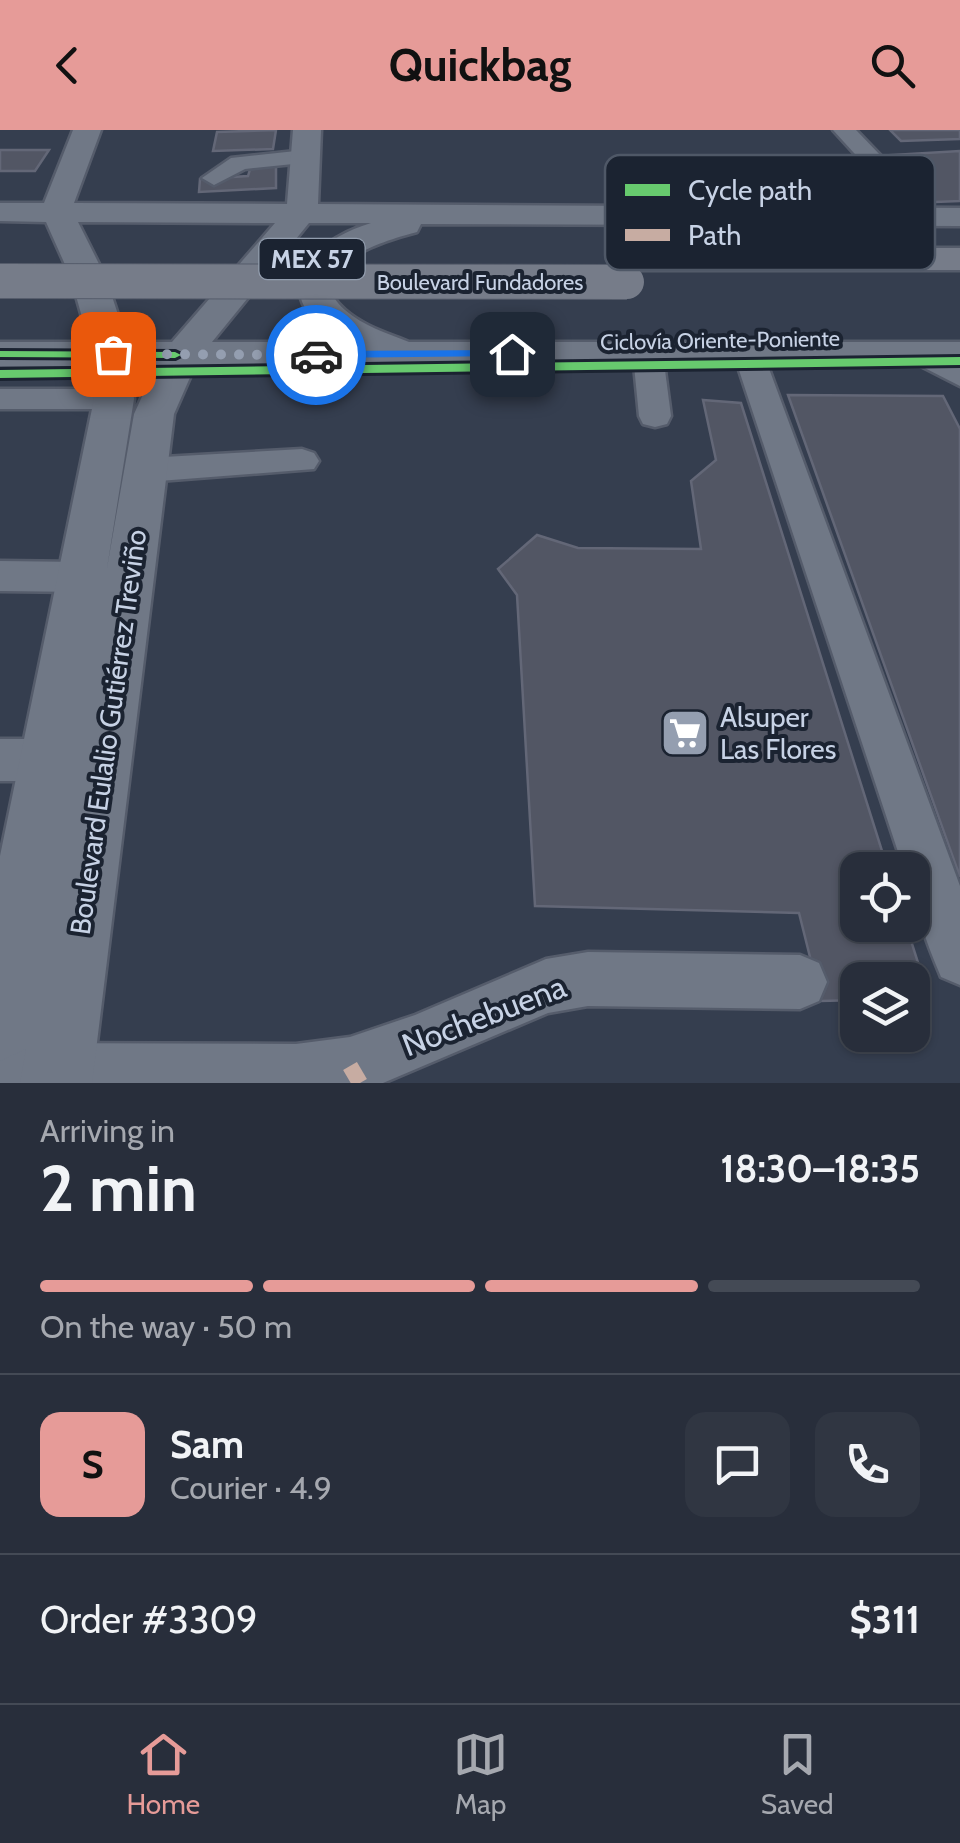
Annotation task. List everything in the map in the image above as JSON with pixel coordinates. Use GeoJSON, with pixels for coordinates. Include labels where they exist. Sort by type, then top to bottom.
{"type":"FeatureCollection","features":[{"type":"Feature","properties":{"kind":"highway","name":"Boulevard Fundadores"},"geometry":{"type":"LineString","coordinates":[[0,258],[605,270]]}},
{"type":"Feature","properties":{"kind":"highway","name":"Boulevard Fundadores"},"geometry":{"type":"LineString","coordinates":[[935,260],[960,259]]}},
{"type":"Feature","properties":{"kind":"highway","name":"Boulevard Fundadores"},"geometry":{"type":"LineString","coordinates":[[0,281],[626,270],[960,284]]}},
{"type":"Feature","properties":{"kind":"main road"},"geometry":{"type":"LineString","coordinates":[[87,130],[56,211],[144,372]]}},
{"type":"Feature","properties":{"kind":"main road"},"geometry":{"type":"LineString","coordinates":[[144,372],[302,211],[306,143]]}},
{"type":"Feature","properties":{"kind":"main road"},"geometry":{"type":"LineString","coordinates":[[0,212],[56,211],[211,194],[302,211],[605,215]]}},
{"type":"Feature","properties":{"kind":"main road"},"geometry":{"type":"LineString","coordinates":[[403,354],[333,319],[317,299],[316,280],[328,260],[357,239],[398,226],[550,214]]}},
{"type":"Feature","properties":{"kind":"main road"},"geometry":{"type":"LineString","coordinates":[[0,354],[144,372],[403,354],[941,354]]}},
{"type":"Feature","properties":{"kind":"main road","name":"Boulevard Eulalio Gutiérrez Treviño"},"geometry":{"type":"LineString","coordinates":[[57,1077],[154,414],[144,372]]}},
{"type":"Feature","properties":{"kind":"main road","name":"Boulevard Eulalio Gutiérrez Treviño"},"geometry":{"type":"LineString","coordinates":[[0,1026],[25,760],[144,372]]}},
{"type":"Feature","properties":{"kind":"street"},"geometry":{"type":"LineString","coordinates":[[844,130],[868,155]]}},
{"type":"Feature","properties":{"kind":"street"},"geometry":{"type":"LineString","coordinates":[[211,194],[239,164],[306,143]]}},
{"type":"Feature","properties":{"kind":"street"},"geometry":{"type":"LineString","coordinates":[[941,354],[960,376]]}},
{"type":"Feature","properties":{"kind":"street"},"geometry":{"type":"LineString","coordinates":[[648,355],[655,416]]}},
{"type":"Feature","properties":{"kind":"street"},"geometry":{"type":"LineString","coordinates":[[750,355],[960,958]]}},
{"type":"Feature","properties":{"kind":"street"},"geometry":{"type":"LineString","coordinates":[[0,399],[144,372]]}},
{"type":"Feature","properties":{"kind":"street"},"geometry":{"type":"LineString","coordinates":[[146,470],[302,461]]}},
{"type":"Feature","properties":{"kind":"street"},"geometry":{"type":"LineString","coordinates":[[0,576],[82,576]]}},
{"type":"Feature","properties":{"kind":"street","name":"Nochebuena"},"geometry":{"type":"LineString","coordinates":[[0,1072],[57,1077],[355,1074],[546,986],[588,979],[800,982]]}},
{"type":"Feature","properties":{"kind":"building"},"geometry":{"type":"Polygon","coordinates":[[[276,130],[273,149],[213,151],[217,132],[276,130]]]}},
{"type":"Feature","properties":{"kind":"building"},"geometry":{"type":"Polygon","coordinates":[[[890,130],[960,130],[960,139],[901,141],[890,130]]]}},
{"type":"Feature","properties":{"kind":"building"},"geometry":{"type":"Polygon","coordinates":[[[0,150],[49,150],[35,171],[0,171],[0,150]]]}},
{"type":"Feature","properties":{"kind":"building"},"geometry":{"type":"Polygon","coordinates":[[[960,151],[960,201],[935,202],[935,155],[891,155],[960,151]]]}},
{"type":"Feature","properties":{"kind":"building"},"geometry":{"type":"Polygon","coordinates":[[[251,166],[276,166],[276,188],[199,192],[200,179],[248,176],[251,166]]]}},
{"type":"Feature","properties":{"kind":"building"},"geometry":{"type":"Polygon","coordinates":[[[788,395],[943,396],[960,429],[960,877],[788,395]]]}},
{"type":"Feature","properties":{"kind":"building","name":"Alsuper Las Flores"},"geometry":{"type":"Polygon","coordinates":[[[703,400],[741,403],[882,852],[840,852],[840,942],[911,942],[918,962],[840,962],[840,1000],[821,1001],[799,913],[535,906],[517,595],[498,569],[537,535],[578,548],[701,549],[691,481],[716,460],[703,400]]]}},
{"type":"Feature","properties":{"kind":"marked path"},"geometry":{"type":"LineString","coordinates":[[350,1066],[360,1083]]}},
{"type":"Feature","properties":{"kind":"cycle path"},"geometry":{"type":"LineString","coordinates":[[0,354],[175,355]]}},
{"type":"Feature","properties":{"kind":"cycle path","name":"Ciclovía Oriente-Poniente"},"geometry":{"type":"LineString","coordinates":[[0,374],[960,361]]}},
{"type":"Feature","properties":{"kind":"way so far"},"geometry":{"type":"LineString","coordinates":[[113,354],[316,355]]}},
{"type":"Feature","properties":{"kind":"place","name":"Alsuper Las Flores"},"geometry":{"type":"Point","coordinates":[685,733]}},
{"type":"Feature","properties":{"kind":"route"},"geometry":{"type":"LineString","coordinates":[[316,355],[512,354]]}}]}
